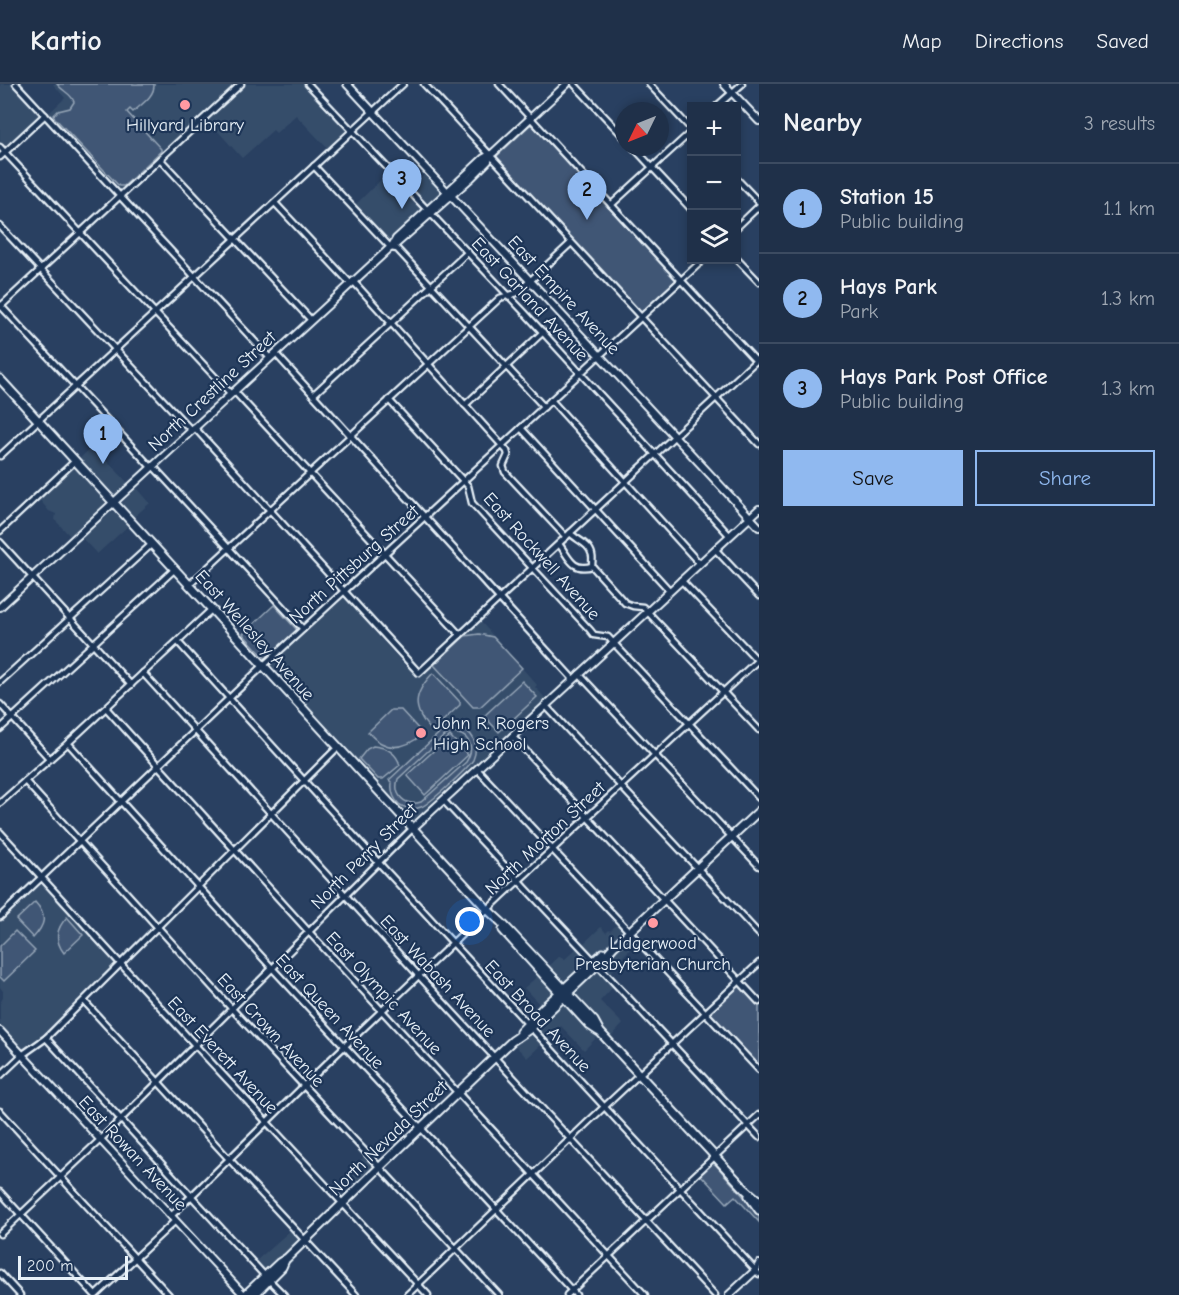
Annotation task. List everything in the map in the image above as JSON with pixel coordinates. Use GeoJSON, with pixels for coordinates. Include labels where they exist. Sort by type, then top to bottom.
{"type":"FeatureCollection","features":[{"type":"Feature","properties":{"kind":"main road","name":"East Wellesley Avenue"},"geometry":{"type":"LineString","coordinates":[[0,379],[501,922],[589,1025],[600,1032],[745,1189],[759,1201]]}},
{"type":"Feature","properties":{"kind":"main road","name":"North Nevada Street"},"geometry":{"type":"LineString","coordinates":[[244,1295],[282,1266],[304,1240],[457,1092],[759,811]]}},
{"type":"Feature","properties":{"kind":"main road","name":"East Wellesley Avenue"},"geometry":{"type":"LineString","coordinates":[[745,1189],[759,1210]]}},
{"type":"Feature","properties":{"kind":"main road","name":"North Nevada Street"},"geometry":{"type":"LineString","coordinates":[[254,1295],[267,1277]]}},
{"type":"Feature","properties":{"kind":"street"},"geometry":{"type":"LineString","coordinates":[[16,84],[195,277],[313,395],[573,679]]}},
{"type":"Feature","properties":{"kind":"street"},"geometry":{"type":"LineString","coordinates":[[241,84],[0,306],[230,548],[303,629]]}},
{"type":"Feature","properties":{"kind":"street","name":"East Garland Avenue"},"geometry":{"type":"LineString","coordinates":[[308,84],[509,295],[730,536]]}},
{"type":"Feature","properties":{"kind":"street","name":"East Empire Avenue"},"geometry":{"type":"LineString","coordinates":[[347,84],[759,527]]}},
{"type":"Feature","properties":{"kind":"street"},"geometry":{"type":"LineString","coordinates":[[0,456],[403,84]]}},
{"type":"Feature","properties":{"kind":"street"},"geometry":{"type":"LineString","coordinates":[[424,84],[759,444]]}},
{"type":"Feature","properties":{"kind":"street"},"geometry":{"type":"LineString","coordinates":[[0,226],[270,511],[419,673],[758,360],[499,84]]}},
{"type":"Feature","properties":{"kind":"street","name":"North Crestline Street"},"geometry":{"type":"LineString","coordinates":[[0,607],[391,247],[396,239],[449,194],[484,158],[490,156],[567,84]]}},
{"type":"Feature","properties":{"kind":"street"},"geometry":{"type":"LineString","coordinates":[[574,84],[615,128]]}},
{"type":"Feature","properties":{"kind":"street"},"geometry":{"type":"LineString","coordinates":[[649,84],[687,125]]}},
{"type":"Feature","properties":{"kind":"street"},"geometry":{"type":"LineString","coordinates":[[724,84],[759,121]]}},
{"type":"Feature","properties":{"kind":"street"},"geometry":{"type":"LineString","coordinates":[[722,102],[742,84]]}},
{"type":"Feature","properties":{"kind":"street"},"geometry":{"type":"LineString","coordinates":[[0,156],[45,115]]}},
{"type":"Feature","properties":{"kind":"street"},"geometry":{"type":"LineString","coordinates":[[611,205],[687,135]]}},
{"type":"Feature","properties":{"kind":"street"},"geometry":{"type":"LineString","coordinates":[[0,147],[311,473],[460,635]]}},
{"type":"Feature","properties":{"kind":"street"},"geometry":{"type":"LineString","coordinates":[[641,156],[687,205]]}},
{"type":"Feature","properties":{"kind":"street"},"geometry":{"type":"LineString","coordinates":[[160,159],[310,320]]}},
{"type":"Feature","properties":{"kind":"street"},"geometry":{"type":"LineString","coordinates":[[314,166],[391,247],[397,249],[544,407]]}},
{"type":"Feature","properties":{"kind":"street"},"geometry":{"type":"LineString","coordinates":[[741,184],[759,204],[741,223]]}},
{"type":"Feature","properties":{"kind":"street"},"geometry":{"type":"LineString","coordinates":[[275,203],[391,323],[503,445],[508,455],[503,466],[505,472],[568,535],[582,541],[592,555],[592,566],[625,603],[643,607],[759,730]]}},
{"type":"Feature","properties":{"kind":"street"},"geometry":{"type":"LineString","coordinates":[[189,585],[500,298],[517,293],[571,243]]}},
{"type":"Feature","properties":{"kind":"street"},"geometry":{"type":"LineString","coordinates":[[313,395],[468,252]]}},
{"type":"Feature","properties":{"kind":"street"},"geometry":{"type":"LineString","coordinates":[[741,263],[759,282]]}},
{"type":"Feature","properties":{"kind":"street","name":"North Pittsburg Street"},"geometry":{"type":"LineString","coordinates":[[1,913],[80,842],[263,666],[699,264]]}},
{"type":"Feature","properties":{"kind":"street"},"geometry":{"type":"LineString","coordinates":[[465,405],[543,332]]}},
{"type":"Feature","properties":{"kind":"street","name":"East Rockwell Avenue"},"geometry":{"type":"LineString","coordinates":[[388,400],[464,481],[468,486],[472,502],[594,635],[608,638],[759,798]]}},
{"type":"Feature","properties":{"kind":"street"},"geometry":{"type":"LineString","coordinates":[[551,400],[699,563]]}},
{"type":"Feature","properties":{"kind":"street"},"geometry":{"type":"LineString","coordinates":[[521,428],[670,591]]}},
{"type":"Feature","properties":{"kind":"street"},"geometry":{"type":"LineString","coordinates":[[0,531],[75,461]]}},
{"type":"Feature","properties":{"kind":"street","name":"North Perry Street"},"geometry":{"type":"LineString","coordinates":[[0,1234],[100,1140],[412,828],[759,508]]}},
{"type":"Feature","properties":{"kind":"street"},"geometry":{"type":"LineString","coordinates":[[0,542],[131,685]]}},
{"type":"Feature","properties":{"kind":"street"},"geometry":{"type":"LineString","coordinates":[[0,682],[152,544]]}},
{"type":"Feature","properties":{"kind":"street"},"geometry":{"type":"LineString","coordinates":[[559,544],[576,566],[583,568],[592,566]]}},
{"type":"Feature","properties":{"kind":"street"},"geometry":{"type":"LineString","coordinates":[[715,549],[759,596]]}},
{"type":"Feature","properties":{"kind":"street"},"geometry":{"type":"LineString","coordinates":[[0,729],[175,569]]}},
{"type":"Feature","properties":{"kind":"street"},"geometry":{"type":"LineString","coordinates":[[681,580],[758,660]]}},
{"type":"Feature","properties":{"kind":"street"},"geometry":{"type":"LineString","coordinates":[[0,803],[212,610]]}},
{"type":"Feature","properties":{"kind":"street","name":"East Broad Avenue"},"geometry":{"type":"LineString","coordinates":[[178,642],[453,944],[758,1269]]}},
{"type":"Feature","properties":{"kind":"street","name":"North Morton Street"},"geometry":{"type":"LineString","coordinates":[[95,1295],[135,1258],[192,1195],[382,1011],[519,880],[758,660]]}},
{"type":"Feature","properties":{"kind":"street","name":"East Wabash Avenue"},"geometry":{"type":"LineString","coordinates":[[143,673],[419,976],[715,1295]]}},
{"type":"Feature","properties":{"kind":"street"},"geometry":{"type":"LineString","coordinates":[[579,674],[759,866]]}},
{"type":"Feature","properties":{"kind":"street"},"geometry":{"type":"LineString","coordinates":[[0,704],[49,758]]}},
{"type":"Feature","properties":{"kind":"street"},"geometry":{"type":"LineString","coordinates":[[545,705],[759,934]]}},
{"type":"Feature","properties":{"kind":"street","name":"East Olympic Avenue"},"geometry":{"type":"LineString","coordinates":[[106,708],[309,932],[645,1295]]}},
{"type":"Feature","properties":{"kind":"street"},"geometry":{"type":"LineString","coordinates":[[512,736],[759,1002]]}},
{"type":"Feature","properties":{"kind":"street","name":"East Queen Avenue"},"geometry":{"type":"LineString","coordinates":[[68,743],[272,968],[574,1293]]}},
{"type":"Feature","properties":{"kind":"street"},"geometry":{"type":"LineString","coordinates":[[0,1076],[46,1038],[338,747]]}},
{"type":"Feature","properties":{"kind":"street"},"geometry":{"type":"LineString","coordinates":[[477,769],[759,1070]]}},
{"type":"Feature","properties":{"kind":"street","name":"East Crown Avenue"},"geometry":{"type":"LineString","coordinates":[[25,781],[232,1009],[499,1295]]}},
{"type":"Feature","properties":{"kind":"street"},"geometry":{"type":"LineString","coordinates":[[443,800],[759,1137]]}},
{"type":"Feature","properties":{"kind":"street","name":"East Everett Avenue"},"geometry":{"type":"LineString","coordinates":[[0,832],[428,1295]]}},
{"type":"Feature","properties":{"kind":"street"},"geometry":{"type":"LineString","coordinates":[[407,1295],[638,1074],[759,963]]}},
{"type":"Feature","properties":{"kind":"street"},"geometry":{"type":"LineString","coordinates":[[84,1001],[356,1295]]}},
{"type":"Feature","properties":{"kind":"street","name":"East Rowan Avenue"},"geometry":{"type":"LineString","coordinates":[[0,1031],[244,1295]]}},
{"type":"Feature","properties":{"kind":"street"},"geometry":{"type":"LineString","coordinates":[[46,1038],[284,1295]]}},
{"type":"Feature","properties":{"kind":"street"},"geometry":{"type":"LineString","coordinates":[[0,1111],[169,1295]]}},
{"type":"Feature","properties":{"kind":"street"},"geometry":{"type":"LineString","coordinates":[[567,1295],[574,1293],[608,1255],[759,1115]]}},
{"type":"Feature","properties":{"kind":"street"},"geometry":{"type":"LineString","coordinates":[[0,1192],[95,1295]]}},
{"type":"Feature","properties":{"kind":"street"},"geometry":{"type":"LineString","coordinates":[[729,1295],[758,1269]]}},
{"type":"Feature","properties":{"kind":"street"},"geometry":{"type":"LineString","coordinates":[[0,1273],[21,1295]]}},
{"type":"Feature","properties":{"kind":"shaded area"},"geometry":{"type":"Polygon","coordinates":[[[0,84],[11,84],[40,116],[6,148],[0,142],[0,84]]]}},
{"type":"Feature","properties":{"kind":"shaded area"},"geometry":{"type":"Polygon","coordinates":[[[53,84],[237,84],[121,191],[48,114],[65,98],[53,84]]]}},
{"type":"Feature","properties":{"kind":"shaded area"},"geometry":{"type":"Polygon","coordinates":[[[57,84],[154,84],[147,100],[133,112],[130,109],[127,112],[161,151],[124,186],[119,186],[53,116],[58,111],[70,108],[74,102],[57,84]]]}},
{"type":"Feature","properties":{"kind":"shaded area"},"geometry":{"type":"Polygon","coordinates":[[[245,84],[305,84],[349,131],[329,150],[296,115],[276,133],[273,130],[242,158],[207,119],[245,84]]]}},
{"type":"Feature","properties":{"kind":"shaded area"},"geometry":{"type":"Polygon","coordinates":[[[530,125],[676,280],[642,312],[639,313],[497,160],[497,156],[530,125]]]}},
{"type":"Feature","properties":{"kind":"shaded area"},"geometry":{"type":"Polygon","coordinates":[[[388,173],[422,211],[391,240],[387,240],[355,205],[388,173]]]}},
{"type":"Feature","properties":{"kind":"shaded area"},"geometry":{"type":"Polygon","coordinates":[[[426,173],[442,191],[428,206],[410,189],[426,173]]]}},
{"type":"Feature","properties":{"kind":"shaded area"},"geometry":{"type":"Polygon","coordinates":[[[93,446],[128,483],[116,494],[112,494],[79,459],[93,446]]]}},
{"type":"Feature","properties":{"kind":"shaded area"},"geometry":{"type":"Polygon","coordinates":[[[73,469],[105,504],[71,537],[55,520],[56,514],[49,511],[39,499],[73,469]]]}},
{"type":"Feature","properties":{"kind":"shaded area"},"geometry":{"type":"Polygon","coordinates":[[[137,488],[150,503],[134,517],[122,503],[137,488]]]}},
{"type":"Feature","properties":{"kind":"shaded area"},"geometry":{"type":"Polygon","coordinates":[[[112,512],[128,526],[97,554],[82,538],[112,512]]]}},
{"type":"Feature","properties":{"kind":"shaded area","name":"John R. Rogers High School"},"geometry":{"type":"Polygon","coordinates":[[[344,598],[406,667],[419,674],[423,673],[480,621],[537,685],[535,687],[548,701],[415,823],[412,823],[270,668],[344,598]]]}},
{"type":"Feature","properties":{"kind":"shaded area"},"geometry":{"type":"Polygon","coordinates":[[[274,605],[297,630],[266,659],[243,634],[274,605]]]}},
{"type":"Feature","properties":{"kind":"shaded area"},"geometry":{"type":"Polygon","coordinates":[[[479,634],[493,637],[522,668],[480,707],[473,707],[434,665],[465,636],[479,634]]]}},
{"type":"Feature","properties":{"kind":"shaded area"},"geometry":{"type":"Polygon","coordinates":[[[433,673],[460,702],[460,705],[432,731],[420,716],[417,702],[421,688],[433,673]]]}},
{"type":"Feature","properties":{"kind":"shaded area"},"geometry":{"type":"Polygon","coordinates":[[[522,681],[537,697],[499,732],[484,716],[522,681]]]}},
{"type":"Feature","properties":{"kind":"shaded area"},"geometry":{"type":"Polygon","coordinates":[[[391,710],[401,710],[423,734],[402,746],[388,746],[374,738],[368,732],[391,710]]]}},
{"type":"Feature","properties":{"kind":"shaded area"},"geometry":{"type":"Polygon","coordinates":[[[449,724],[463,729],[473,738],[475,751],[473,760],[448,786],[421,807],[410,808],[399,804],[394,797],[392,783],[389,780],[449,724]],[[450,733],[443,737],[398,779],[397,790],[405,801],[421,802],[466,762],[470,751],[469,742],[462,735],[450,733]]]}},
{"type":"Feature","properties":{"kind":"shaded area"},"geometry":{"type":"Polygon","coordinates":[[[450,736],[468,755],[425,795],[407,775],[450,736]]]}},
{"type":"Feature","properties":{"kind":"shaded area"},"geometry":{"type":"Polygon","coordinates":[[[373,746],[390,751],[400,765],[383,779],[378,779],[359,759],[367,749],[373,746]]]}},
{"type":"Feature","properties":{"kind":"shaded area"},"geometry":{"type":"Polygon","coordinates":[[[43,883],[117,966],[48,1034],[24,1051],[0,1026],[0,1003],[3,991],[0,987],[0,922],[43,883]]]}},
{"type":"Feature","properties":{"kind":"shaded area"},"geometry":{"type":"Polygon","coordinates":[[[35,902],[42,912],[43,920],[33,938],[16,920],[35,902]]]}},
{"type":"Feature","properties":{"kind":"shaded area"},"geometry":{"type":"Polygon","coordinates":[[[67,917],[83,935],[64,953],[59,944],[58,935],[60,926],[67,917]]]}},
{"type":"Feature","properties":{"kind":"shaded area"},"geometry":{"type":"Polygon","coordinates":[[[618,923],[623,932],[596,957],[582,945],[601,927],[606,933],[618,923]]]}},
{"type":"Feature","properties":{"kind":"shaded area"},"geometry":{"type":"Polygon","coordinates":[[[15,931],[35,951],[4,981],[0,977],[0,946],[15,931]]]}},
{"type":"Feature","properties":{"kind":"shaded area"},"geometry":{"type":"Polygon","coordinates":[[[628,937],[637,943],[609,974],[602,963],[628,937]]]}},
{"type":"Feature","properties":{"kind":"shaded area"},"geometry":{"type":"Polygon","coordinates":[[[578,947],[588,958],[588,963],[563,984],[547,968],[560,956],[564,960],[578,947]]]}},
{"type":"Feature","properties":{"kind":"shaded area"},"geometry":{"type":"Polygon","coordinates":[[[597,969],[614,986],[600,1001],[623,1024],[611,1037],[572,994],[573,990],[597,969]]]}},
{"type":"Feature","properties":{"kind":"shaded area"},"geometry":{"type":"Polygon","coordinates":[[[539,975],[555,993],[542,1007],[524,988],[539,975]]]}},
{"type":"Feature","properties":{"kind":"shaded area"},"geometry":{"type":"Polygon","coordinates":[[[738,986],[741,986],[759,1006],[759,1066],[710,1015],[738,986]]]}},
{"type":"Feature","properties":{"kind":"shaded area"},"geometry":{"type":"Polygon","coordinates":[[[563,1001],[597,1037],[584,1050],[561,1026],[546,1040],[535,1029],[535,1026],[563,1001]]]}},
{"type":"Feature","properties":{"kind":"shaded area"},"geometry":{"type":"Polygon","coordinates":[[[527,1032],[531,1032],[542,1044],[527,1058],[514,1044],[527,1032]]]}},
{"type":"Feature","properties":{"kind":"shaded area"},"geometry":{"type":"Polygon","coordinates":[[[365,1156],[374,1167],[358,1184],[347,1173],[365,1156]]]}},
{"type":"Feature","properties":{"kind":"shaded area"},"geometry":{"type":"Polygon","coordinates":[[[712,1163],[759,1214],[759,1222],[735,1196],[727,1203],[700,1174],[712,1163]]]}},
{"type":"Feature","properties":{"kind":"shaded area"},"geometry":{"type":"Polygon","coordinates":[[[291,1230],[299,1241],[268,1270],[265,1270],[256,1261],[291,1230]]]}},
{"type":"Feature","properties":{"kind":"place","name":"Hillyard Library"},"geometry":{"type":"Point","coordinates":[185,105]}},
{"type":"Feature","properties":{"kind":"place","name":"Hays Park Post Office"},"geometry":{"type":"Point","coordinates":[402,209]}},
{"type":"Feature","properties":{"kind":"place","name":"Hays Park"},"geometry":{"type":"Point","coordinates":[587,220]}},
{"type":"Feature","properties":{"kind":"place","name":"Station 15"},"geometry":{"type":"Point","coordinates":[103,464]}},
{"type":"Feature","properties":{"kind":"place","name":"John R. Rogers High School"},"geometry":{"type":"Point","coordinates":[421,733]}},
{"type":"Feature","properties":{"kind":"place","name":"Lidgerwood Presbyterian Church"},"geometry":{"type":"Point","coordinates":[653,923]}}]}
